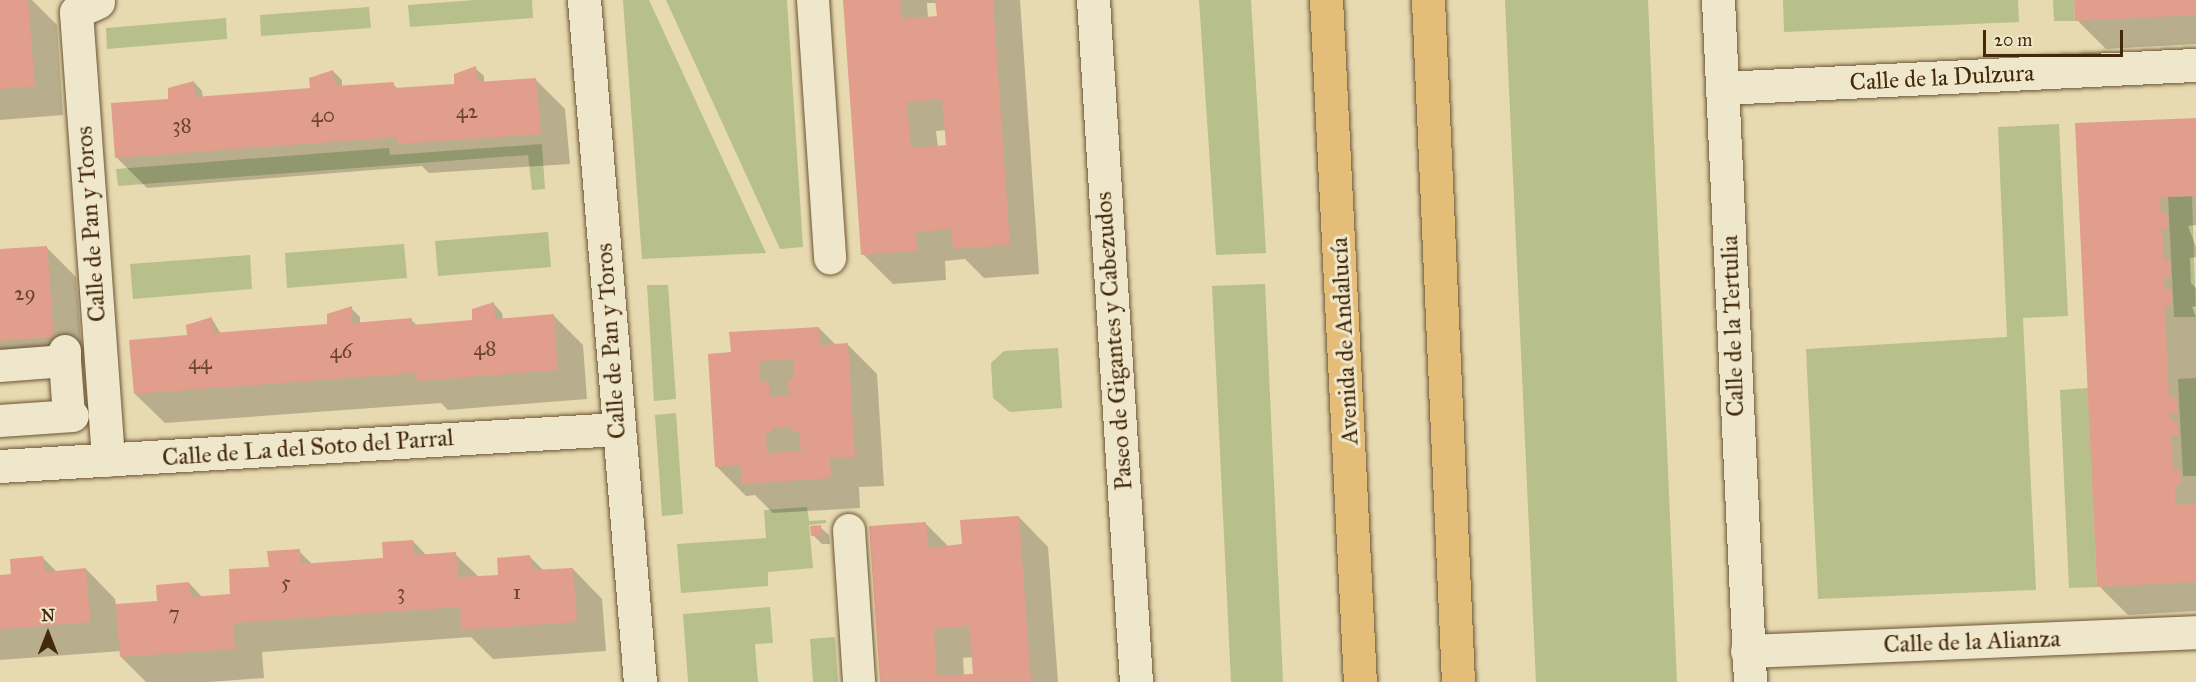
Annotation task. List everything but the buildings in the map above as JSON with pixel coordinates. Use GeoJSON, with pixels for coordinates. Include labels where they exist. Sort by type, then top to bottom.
{"type":"FeatureCollection","features":[{"type":"Feature","properties":{"kind":"main road","name":"Avenida de Andalucía"},"geometry":{"type":"LineString","coordinates":[[1326,0],[1360,682]]}},
{"type":"Feature","properties":{"kind":"main road"},"geometry":{"type":"LineString","coordinates":[[1428,0],[1458,682]]}},
{"type":"Feature","properties":{"kind":"street","name":"Calle de Pan y Toros"},"geometry":{"type":"LineString","coordinates":[[584,0],[617,429],[640,682]]}},
{"type":"Feature","properties":{"kind":"street"},"geometry":{"type":"LineString","coordinates":[[813,0],[830,258]]}},
{"type":"Feature","properties":{"kind":"street","name":"Paseo de Gigantes y Cabezudos"},"geometry":{"type":"LineString","coordinates":[[1093,0],[1136,682]]}},
{"type":"Feature","properties":{"kind":"street","name":"Calle de la Tertulia"},"geometry":{"type":"LineString","coordinates":[[1718,0],[1748,672]]}},
{"type":"Feature","properties":{"kind":"street","name":"Calle de Pan y Toros"},"geometry":{"type":"LineString","coordinates":[[83,5],[108,460]]}},
{"type":"Feature","properties":{"kind":"street","name":"Calle de la Dulzura"},"geometry":{"type":"LineString","coordinates":[[1723,88],[2196,65]]}},
{"type":"Feature","properties":{"kind":"street"},"geometry":{"type":"LineString","coordinates":[[0,366],[65,356],[71,416],[0,421]]}},
{"type":"Feature","properties":{"kind":"street","name":"Calle de La del Soto del Parral"},"geometry":{"type":"LineString","coordinates":[[0,466],[617,429]]}},
{"type":"Feature","properties":{"kind":"street"},"geometry":{"type":"LineString","coordinates":[[849,531],[859,682]]}},
{"type":"Feature","properties":{"kind":"street","name":"Calle de la Alianza"},"geometry":{"type":"LineString","coordinates":[[1748,672],[2196,632]]}},
{"type":"Feature","properties":{"kind":"green space"},"geometry":{"type":"Polygon","coordinates":[[[476,0],[532,0],[533,18],[410,27],[408,5],[476,0]]]}},
{"type":"Feature","properties":{"kind":"green space"},"geometry":{"type":"Polygon","coordinates":[[[623,0],[649,0],[766,253],[642,259],[623,0]]]}},
{"type":"Feature","properties":{"kind":"green space"},"geometry":{"type":"Polygon","coordinates":[[[666,0],[787,0],[803,247],[780,249],[666,0]]]}},
{"type":"Feature","properties":{"kind":"green space"},"geometry":{"type":"Polygon","coordinates":[[[1199,0],[1251,0],[1266,253],[1216,255],[1199,0]]]}},
{"type":"Feature","properties":{"kind":"green space"},"geometry":{"type":"Polygon","coordinates":[[[1505,0],[1648,0],[1677,682],[1536,682],[1505,0]]]}},
{"type":"Feature","properties":{"kind":"green space"},"geometry":{"type":"Polygon","coordinates":[[[1783,0],[2018,0],[2019,22],[1784,32],[1783,0]]]}},
{"type":"Feature","properties":{"kind":"green space"},"geometry":{"type":"Polygon","coordinates":[[[2053,0],[2074,0],[2075,21],[2054,21],[2053,0]]]}},
{"type":"Feature","properties":{"kind":"green space"},"geometry":{"type":"Polygon","coordinates":[[[369,7],[371,28],[261,36],[260,15],[369,7]]]}},
{"type":"Feature","properties":{"kind":"green space"},"geometry":{"type":"Polygon","coordinates":[[[226,18],[227,39],[107,49],[106,28],[226,18]]]}},
{"type":"Feature","properties":{"kind":"green space"},"geometry":{"type":"Polygon","coordinates":[[[2059,124],[2068,316],[2023,318],[2036,590],[1818,599],[1806,349],[2007,337],[1998,127],[2059,124]]]}},
{"type":"Feature","properties":{"kind":"green space"},"geometry":{"type":"Polygon","coordinates":[[[542,144],[545,189],[532,190],[528,155],[118,186],[116,169],[389,148],[390,155],[542,144]]]}},
{"type":"Feature","properties":{"kind":"green space"},"geometry":{"type":"Polygon","coordinates":[[[2192,196],[2196,317],[2174,317],[2168,197],[2192,196]]]}},
{"type":"Feature","properties":{"kind":"green space"},"geometry":{"type":"Polygon","coordinates":[[[548,232],[551,267],[438,276],[435,241],[548,232]]]}},
{"type":"Feature","properties":{"kind":"green space"},"geometry":{"type":"Polygon","coordinates":[[[404,244],[407,278],[287,288],[285,253],[404,244]]]}},
{"type":"Feature","properties":{"kind":"green space"},"geometry":{"type":"Polygon","coordinates":[[[250,255],[252,289],[133,299],[130,264],[250,255]]]}},
{"type":"Feature","properties":{"kind":"green space"},"geometry":{"type":"Polygon","coordinates":[[[1265,284],[1283,682],[1231,682],[1212,286],[1265,284]]]}},
{"type":"Feature","properties":{"kind":"green space"},"geometry":{"type":"Polygon","coordinates":[[[647,285],[668,285],[676,399],[654,401],[647,285]]]}},
{"type":"Feature","properties":{"kind":"green space"},"geometry":{"type":"Polygon","coordinates":[[[1058,348],[1062,408],[1010,412],[993,398],[991,363],[1004,351],[1058,348]]]}},
{"type":"Feature","properties":{"kind":"green space"},"geometry":{"type":"Polygon","coordinates":[[[2196,378],[2196,476],[2183,476],[2178,379],[2196,378]]]}},
{"type":"Feature","properties":{"kind":"green space"},"geometry":{"type":"Polygon","coordinates":[[[2088,388],[2097,587],[2069,588],[2060,390],[2088,388]]]}},
{"type":"Feature","properties":{"kind":"green space"},"geometry":{"type":"Polygon","coordinates":[[[676,413],[683,514],[662,516],[655,415],[676,413]]]}},
{"type":"Feature","properties":{"kind":"green space"},"geometry":{"type":"Polygon","coordinates":[[[807,507],[809,521],[826,520],[826,523],[809,525],[813,568],[768,572],[768,586],[681,593],[677,544],[766,538],[764,510],[807,507]]]}},
{"type":"Feature","properties":{"kind":"green space"},"geometry":{"type":"Polygon","coordinates":[[[770,607],[773,643],[755,644],[758,682],[688,682],[683,614],[770,607]]]}},
{"type":"Feature","properties":{"kind":"green space"},"geometry":{"type":"Polygon","coordinates":[[[835,637],[838,682],[813,682],[810,639],[835,637]]]}}]}
